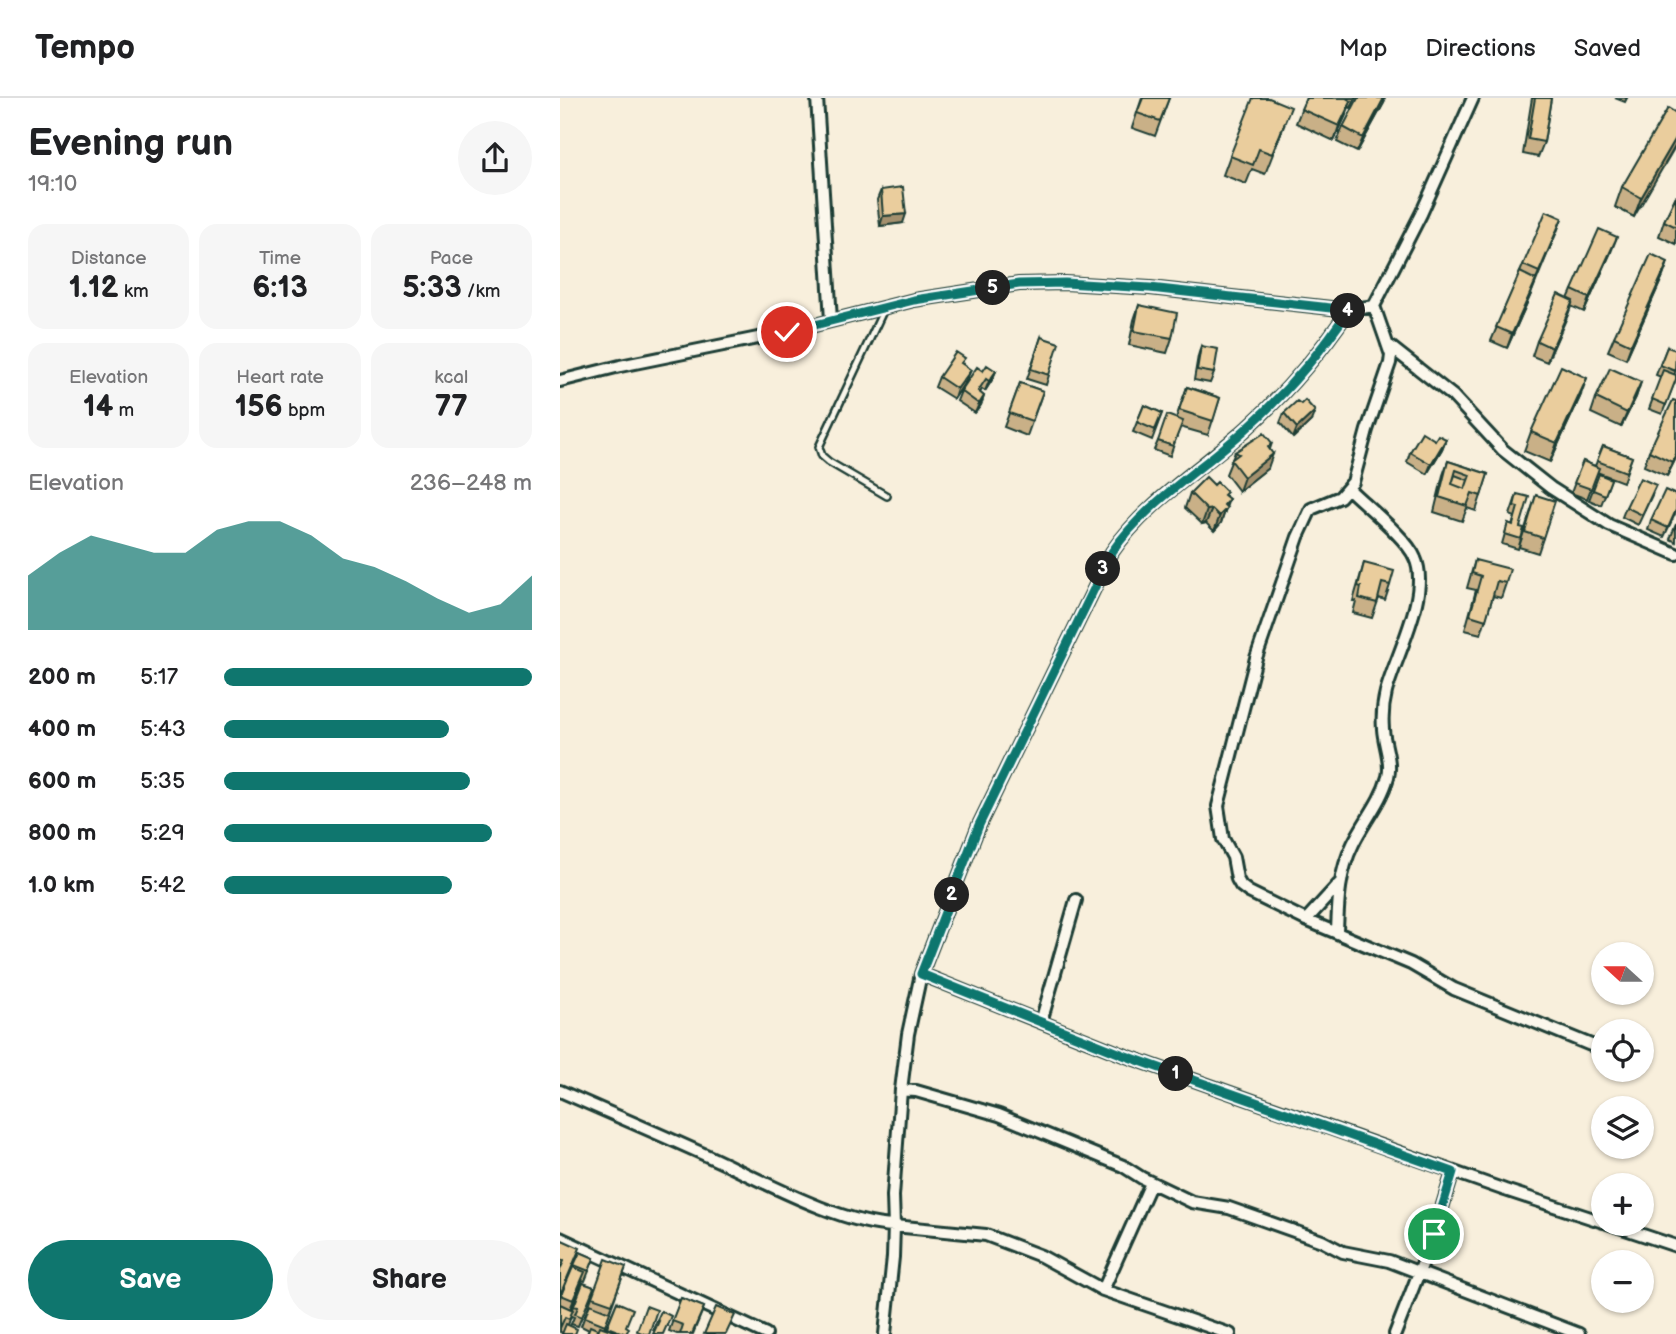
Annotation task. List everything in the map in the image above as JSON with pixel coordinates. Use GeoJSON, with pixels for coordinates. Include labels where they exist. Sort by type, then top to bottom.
{"type":"FeatureCollection","features":[{"type":"Feature","properties":{"kind":"street"},"geometry":{"type":"LineString","coordinates":[[817,98],[831,320]]}},
{"type":"Feature","properties":{"kind":"street"},"geometry":{"type":"LineString","coordinates":[[1473,98],[1421,214],[1374,306],[1387,344],[1390,363],[1367,430],[1359,465],[1349,489],[1340,497],[1317,505],[1305,517],[1256,659],[1218,806],[1223,839],[1233,858],[1241,886],[1306,920],[1411,964],[1465,994],[1591,1045]]}},
{"type":"Feature","properties":{"kind":"street"},"geometry":{"type":"LineString","coordinates":[[560,381],[787,332],[914,300],[1019,284],[1065,283],[1150,288],[1349,310],[1374,306]]}},
{"type":"Feature","properties":{"kind":"street"},"geometry":{"type":"LineString","coordinates":[[885,1334],[901,1090],[908,1034],[921,974],[979,825],[1112,552],[1136,522],[1248,428],[1316,357],[1349,310]]}},
{"type":"Feature","properties":{"kind":"street"},"geometry":{"type":"LineString","coordinates":[[1387,344],[1453,397],[1503,450],[1550,488],[1609,525],[1676,554]]}},
{"type":"Feature","properties":{"kind":"street"},"geometry":{"type":"LineString","coordinates":[[1337,932],[1339,884],[1353,845],[1388,776],[1383,708],[1386,691],[1412,616],[1419,572],[1416,558],[1408,546],[1349,489]]}},
{"type":"Feature","properties":{"kind":"street"},"geometry":{"type":"LineString","coordinates":[[1306,920],[1339,884]]}},
{"type":"Feature","properties":{"kind":"street"},"geometry":{"type":"LineString","coordinates":[[1041,1022],[1076,901]]}},
{"type":"Feature","properties":{"kind":"street"},"geometry":{"type":"LineString","coordinates":[[921,974],[1126,1056],[1591,1218]]}},
{"type":"Feature","properties":{"kind":"street"},"geometry":{"type":"LineString","coordinates":[[901,1090],[916,1091],[999,1115],[1123,1166],[1192,1202],[1229,1209],[1322,1241],[1343,1252],[1377,1257],[1579,1334]]}},
{"type":"Feature","properties":{"kind":"street"},"geometry":{"type":"LineString","coordinates":[[560,1091],[799,1197],[864,1221],[986,1235],[1041,1255],[1103,1290],[1230,1334]]}},
{"type":"Feature","properties":{"kind":"street"},"geometry":{"type":"LineString","coordinates":[[1395,1334],[1434,1234],[1453,1172]]}},
{"type":"Feature","properties":{"kind":"street"},"geometry":{"type":"LineString","coordinates":[[1103,1290],[1151,1182]]}},
{"type":"Feature","properties":{"kind":"street"},"geometry":{"type":"LineString","coordinates":[[1643,1236],[1676,1247]]}},
{"type":"Feature","properties":{"kind":"street"},"geometry":{"type":"LineString","coordinates":[[560,1238],[766,1334]]}},
{"type":"Feature","properties":{"kind":"lane"},"geometry":{"type":"LineString","coordinates":[[886,307],[819,447],[822,456],[829,462],[887,496]]}},
{"type":"Feature","properties":{"kind":"building"},"geometry":{"type":"Polygon","coordinates":[[[1143,98],[1169,98],[1160,121],[1137,113],[1143,98]]]}},
{"type":"Feature","properties":{"kind":"building"},"geometry":{"type":"Polygon","coordinates":[[[1253,98],[1269,98],[1291,107],[1272,154],[1259,149],[1253,165],[1230,156],[1253,98]]]}},
{"type":"Feature","properties":{"kind":"building"},"geometry":{"type":"Polygon","coordinates":[[[1306,98],[1346,98],[1351,101],[1339,126],[1301,109],[1306,98]]]}},
{"type":"Feature","properties":{"kind":"building"},"geometry":{"type":"Polygon","coordinates":[[[1358,98],[1384,98],[1363,138],[1343,127],[1358,98]]]}},
{"type":"Feature","properties":{"kind":"building"},"geometry":{"type":"Polygon","coordinates":[[[1535,98],[1551,98],[1544,142],[1528,139],[1535,98]]]}},
{"type":"Feature","properties":{"kind":"building"},"geometry":{"type":"Polygon","coordinates":[[[1668,108],[1676,113],[1676,138],[1641,198],[1622,187],[1668,108]]]}},
{"type":"Feature","properties":{"kind":"building"},"geometry":{"type":"Polygon","coordinates":[[[903,187],[906,214],[883,216],[881,190],[903,187]]]}},
{"type":"Feature","properties":{"kind":"building"},"geometry":{"type":"Polygon","coordinates":[[[1676,196],[1676,227],[1664,221],[1676,196]]]}},
{"type":"Feature","properties":{"kind":"building"},"geometry":{"type":"Polygon","coordinates":[[[1546,211],[1562,218],[1539,272],[1523,265],[1546,211]]]}},
{"type":"Feature","properties":{"kind":"building"},"geometry":{"type":"Polygon","coordinates":[[[1599,229],[1617,237],[1589,298],[1572,290],[1599,229]]]}},
{"type":"Feature","properties":{"kind":"building"},"geometry":{"type":"Polygon","coordinates":[[[1651,254],[1668,262],[1631,345],[1614,337],[1651,254]]]}},
{"type":"Feature","properties":{"kind":"building"},"geometry":{"type":"Polygon","coordinates":[[[1520,272],[1536,280],[1512,334],[1496,327],[1520,272]]]}},
{"type":"Feature","properties":{"kind":"building"},"geometry":{"type":"Polygon","coordinates":[[[1558,294],[1573,301],[1552,348],[1537,341],[1558,294]]]}},
{"type":"Feature","properties":{"kind":"building"},"geometry":{"type":"Polygon","coordinates":[[[1139,305],[1177,313],[1172,338],[1134,331],[1139,305]]]}},
{"type":"Feature","properties":{"kind":"building"},"geometry":{"type":"Polygon","coordinates":[[[1041,337],[1059,343],[1049,375],[1031,369],[1041,337]]]}},
{"type":"Feature","properties":{"kind":"building"},"geometry":{"type":"Polygon","coordinates":[[[1201,346],[1218,349],[1214,373],[1197,370],[1201,346]]]}},
{"type":"Feature","properties":{"kind":"building"},"geometry":{"type":"Polygon","coordinates":[[[1667,347],[1676,350],[1675,371],[1660,365],[1667,347]]]}},
{"type":"Feature","properties":{"kind":"building"},"geometry":{"type":"Polygon","coordinates":[[[956,352],[965,358],[961,363],[971,370],[957,389],[939,377],[956,352]]]}},
{"type":"Feature","properties":{"kind":"building"},"geometry":{"type":"Polygon","coordinates":[[[987,365],[996,371],[978,391],[984,396],[979,404],[961,391],[977,367],[983,371],[987,365]]]}},
{"type":"Feature","properties":{"kind":"building"},"geometry":{"type":"Polygon","coordinates":[[[1561,366],[1587,378],[1557,443],[1531,432],[1561,366]]]}},
{"type":"Feature","properties":{"kind":"building"},"geometry":{"type":"Polygon","coordinates":[[[1610,368],[1641,382],[1627,413],[1596,398],[1610,368]]]}},
{"type":"Feature","properties":{"kind":"building"},"geometry":{"type":"Polygon","coordinates":[[[1663,370],[1676,375],[1666,405],[1652,399],[1663,370]]]}},
{"type":"Feature","properties":{"kind":"building"},"geometry":{"type":"Polygon","coordinates":[[[1020,383],[1043,391],[1032,421],[1009,413],[1020,383]]]}},
{"type":"Feature","properties":{"kind":"building"},"geometry":{"type":"Polygon","coordinates":[[[1187,387],[1220,398],[1213,421],[1179,410],[1187,387]]]}},
{"type":"Feature","properties":{"kind":"building"},"geometry":{"type":"Polygon","coordinates":[[[1305,400],[1315,411],[1297,428],[1284,413],[1297,401],[1301,404],[1305,400]]]}},
{"type":"Feature","properties":{"kind":"building"},"geometry":{"type":"Polygon","coordinates":[[[1673,400],[1676,401],[1676,454],[1672,462],[1649,451],[1673,400]]]}},
{"type":"Feature","properties":{"kind":"building"},"geometry":{"type":"Polygon","coordinates":[[[1144,405],[1162,413],[1155,430],[1137,422],[1144,405]]]}},
{"type":"Feature","properties":{"kind":"building"},"geometry":{"type":"Polygon","coordinates":[[[1167,415],[1183,421],[1173,446],[1158,441],[1167,415]]]}},
{"type":"Feature","properties":{"kind":"building"},"geometry":{"type":"Polygon","coordinates":[[[1422,432],[1435,440],[1438,435],[1446,439],[1431,464],[1410,452],[1422,432]]]}},
{"type":"Feature","properties":{"kind":"building"},"geometry":{"type":"Polygon","coordinates":[[[1264,433],[1272,443],[1268,447],[1273,454],[1244,477],[1231,460],[1239,454],[1235,452],[1264,433]]]}},
{"type":"Feature","properties":{"kind":"building"},"geometry":{"type":"Polygon","coordinates":[[[1603,446],[1632,457],[1626,472],[1597,461],[1603,446]]]}},
{"type":"Feature","properties":{"kind":"building"},"geometry":{"type":"Polygon","coordinates":[[[1448,461],[1488,474],[1481,496],[1472,493],[1467,506],[1439,497],[1448,461]],[[1456,470],[1452,484],[1465,489],[1470,475],[1456,470]]]}},
{"type":"Feature","properties":{"kind":"building"},"geometry":{"type":"Polygon","coordinates":[[[1583,461],[1599,468],[1591,489],[1574,483],[1583,461]]]}},
{"type":"Feature","properties":{"kind":"building"},"geometry":{"type":"Polygon","coordinates":[[[1599,474],[1611,479],[1605,495],[1593,490],[1599,474]]]}},
{"type":"Feature","properties":{"kind":"building"},"geometry":{"type":"Polygon","coordinates":[[[1455,475],[1468,480],[1465,489],[1452,484],[1455,475]]]}},
{"type":"Feature","properties":{"kind":"building"},"geometry":{"type":"Polygon","coordinates":[[[1206,477],[1214,485],[1217,482],[1227,492],[1224,495],[1229,499],[1224,505],[1227,508],[1219,516],[1212,509],[1207,510],[1190,493],[1206,477]]]}},
{"type":"Feature","properties":{"kind":"building"},"geometry":{"type":"Polygon","coordinates":[[[1640,478],[1656,485],[1642,515],[1626,507],[1640,478]]]}},
{"type":"Feature","properties":{"kind":"building"},"geometry":{"type":"Polygon","coordinates":[[[1665,490],[1676,495],[1676,510],[1668,528],[1651,520],[1665,490]]]}},
{"type":"Feature","properties":{"kind":"building"},"geometry":{"type":"Polygon","coordinates":[[[1517,494],[1529,497],[1520,527],[1524,528],[1521,539],[1505,534],[1508,523],[1513,525],[1518,507],[1514,506],[1517,494]]]}},
{"type":"Feature","properties":{"kind":"building"},"geometry":{"type":"Polygon","coordinates":[[[1536,495],[1555,501],[1543,538],[1525,532],[1536,495]]]}},
{"type":"Feature","properties":{"kind":"building"},"geometry":{"type":"Polygon","coordinates":[[[1475,560],[1510,569],[1506,583],[1497,581],[1486,620],[1470,615],[1481,576],[1472,573],[1475,560]]]}},
{"type":"Feature","properties":{"kind":"building"},"geometry":{"type":"Polygon","coordinates":[[[1364,563],[1394,571],[1390,585],[1382,583],[1377,603],[1359,598],[1361,587],[1358,586],[1364,563]]]}},
{"type":"Feature","properties":{"kind":"building"},"geometry":{"type":"Polygon","coordinates":[[[560,1239],[580,1248],[560,1295],[560,1270],[564,1261],[560,1260],[560,1239]]]}},
{"type":"Feature","properties":{"kind":"building"},"geometry":{"type":"Polygon","coordinates":[[[580,1252],[594,1258],[589,1271],[574,1265],[580,1252]]]}},
{"type":"Feature","properties":{"kind":"building"},"geometry":{"type":"Polygon","coordinates":[[[606,1259],[626,1267],[612,1304],[592,1297],[606,1259]]]}},
{"type":"Feature","properties":{"kind":"building"},"geometry":{"type":"Polygon","coordinates":[[[573,1267],[585,1272],[573,1300],[561,1295],[573,1267]]]}},
{"type":"Feature","properties":{"kind":"building"},"geometry":{"type":"Polygon","coordinates":[[[583,1283],[594,1287],[582,1317],[575,1314],[578,1307],[574,1306],[583,1283]]]}},
{"type":"Feature","properties":{"kind":"building"},"geometry":{"type":"Polygon","coordinates":[[[681,1298],[704,1307],[692,1334],[680,1334],[683,1325],[672,1321],[681,1298]]]}},
{"type":"Feature","properties":{"kind":"building"},"geometry":{"type":"Polygon","coordinates":[[[617,1302],[633,1309],[626,1326],[629,1328],[626,1334],[607,1327],[617,1302]]]}},
{"type":"Feature","properties":{"kind":"building"},"geometry":{"type":"Polygon","coordinates":[[[560,1304],[573,1310],[569,1319],[565,1317],[560,1328],[560,1304]]]}},
{"type":"Feature","properties":{"kind":"building"},"geometry":{"type":"Polygon","coordinates":[[[590,1304],[610,1312],[605,1325],[585,1317],[590,1304]]]}},
{"type":"Feature","properties":{"kind":"building"},"geometry":{"type":"Polygon","coordinates":[[[646,1306],[657,1310],[649,1334],[637,1331],[646,1306]]]}},
{"type":"Feature","properties":{"kind":"building"},"geometry":{"type":"Polygon","coordinates":[[[716,1307],[735,1315],[726,1334],[704,1334],[716,1307]]]}},
{"type":"Feature","properties":{"kind":"building"},"geometry":{"type":"Polygon","coordinates":[[[661,1311],[671,1316],[663,1334],[653,1334],[659,1321],[657,1320],[661,1311]]]}},
{"type":"Feature","properties":{"kind":"building"},"geometry":{"type":"Polygon","coordinates":[[[566,1324],[577,1329],[575,1334],[562,1334],[566,1324]]]}},
{"type":"Feature","properties":{"kind":"building"},"geometry":{"type":"Polygon","coordinates":[[[590,1326],[597,1329],[596,1334],[587,1334],[590,1326]]]}},
{"type":"Feature","properties":{"kind":"building"},"geometry":{"type":"Polygon","coordinates":[[[600,1326],[616,1332],[616,1334],[597,1334],[600,1326]]]}},
{"type":"Feature","properties":{"kind":"route"},"geometry":{"type":"LineString","coordinates":[[787,332],[914,300],[1019,284],[1065,283],[1150,288],[1349,310],[1316,357],[1248,428],[1136,522],[1112,552],[979,825],[921,974],[1126,1056],[1453,1172],[1434,1234]]}}]}
